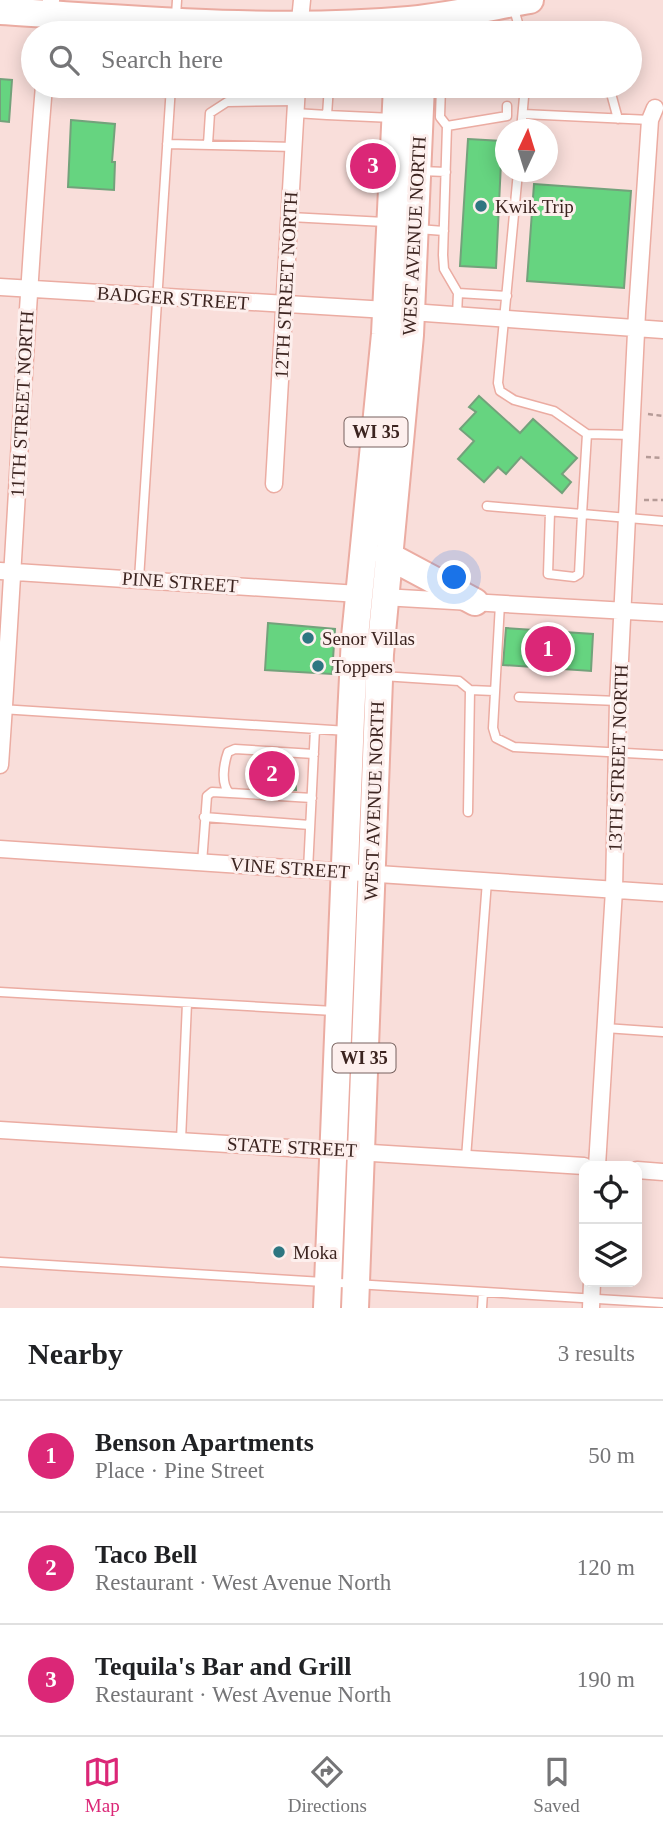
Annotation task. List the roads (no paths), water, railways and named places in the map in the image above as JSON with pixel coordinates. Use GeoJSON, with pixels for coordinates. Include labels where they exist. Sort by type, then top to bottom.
{"type":"FeatureCollection","features":[{"type":"Feature","properties":{"kind":"main road"},"geometry":{"type":"LineString","coordinates":[[476,21],[512,2]]}},
{"type":"Feature","properties":{"kind":"main road"},"geometry":{"type":"LineString","coordinates":[[0,11],[49,16],[344,21]]}},
{"type":"Feature","properties":{"kind":"main road","name":"WEST AVENUE NORTH"},"geometry":{"type":"LineString","coordinates":[[359,873],[379,676],[371,595],[387,555],[404,226],[397,98]]}},
{"type":"Feature","properties":{"kind":"main road","name":"WEST AVENUE NORTH"},"geometry":{"type":"LineString","coordinates":[[404,226],[418,171],[421,98]]}},
{"type":"Feature","properties":{"kind":"main road","name":"WEST AVENUE NORTH"},"geometry":{"type":"LineString","coordinates":[[355,1296],[361,1151],[359,873],[351,732],[371,595],[399,311]]}},
{"type":"Feature","properties":{"kind":"main road"},"geometry":{"type":"LineString","coordinates":[[387,555],[488,603]]}},
{"type":"Feature","properties":{"kind":"main road","name":"WI 35"},"geometry":{"type":"LineString","coordinates":[[328,1296],[340,1012],[359,873]]}},
{"type":"Feature","properties":{"kind":"street","name":"11TH STREET NORTH"},"geometry":{"type":"LineString","coordinates":[[0,765],[7,571],[43,98]]}},
{"type":"Feature","properties":{"kind":"street","name":"12TH STREET NORTH"},"geometry":{"type":"LineString","coordinates":[[274,484],[296,100]]}},
{"type":"Feature","properties":{"kind":"street"},"geometry":{"type":"LineString","coordinates":[[637,329],[652,114]]}},
{"type":"Feature","properties":{"kind":"street","name":"BADGER STREET"},"geometry":{"type":"LineString","coordinates":[[0,287],[663,330]]}},
{"type":"Feature","properties":{"kind":"street","name":"13TH STREET NORTH"},"geometry":{"type":"LineString","coordinates":[[597,1161],[614,890],[618,701],[637,329]]}},
{"type":"Feature","properties":{"kind":"street","name":"PINE STREET"},"geometry":{"type":"LineString","coordinates":[[7,571],[663,613]]}},
{"type":"Feature","properties":{"kind":"street","name":"VINE STREET"},"geometry":{"type":"LineString","coordinates":[[0,849],[663,893]]}},
{"type":"Feature","properties":{"kind":"street","name":"STATE STREET"},"geometry":{"type":"LineString","coordinates":[[0,1130],[579,1166]]}},
{"type":"Feature","properties":{"kind":"street"},"geometry":{"type":"LineString","coordinates":[[642,1170],[663,1172]]}},
{"type":"Feature","properties":{"kind":"lane"},"geometry":{"type":"LineString","coordinates":[[512,2],[518,21]]}},
{"type":"Feature","properties":{"kind":"lane"},"geometry":{"type":"LineString","coordinates":[[139,579],[170,98]]}},
{"type":"Feature","properties":{"kind":"lane"},"geometry":{"type":"LineString","coordinates":[[327,115],[328,98]]}},
{"type":"Feature","properties":{"kind":"lane"},"geometry":{"type":"LineString","coordinates":[[441,98],[440,117],[447,126],[444,269],[458,293],[457,316]]}},
{"type":"Feature","properties":{"kind":"lane"},"geometry":{"type":"LineString","coordinates":[[522,119],[524,98]]}},
{"type":"Feature","properties":{"kind":"lane"},"geometry":{"type":"LineString","coordinates":[[612,98],[618,119]]}},
{"type":"Feature","properties":{"kind":"lane"},"geometry":{"type":"LineString","coordinates":[[208,144],[210,113],[227,102],[296,100],[327,115],[396,118]]}},
{"type":"Feature","properties":{"kind":"lane"},"geometry":{"type":"LineString","coordinates":[[447,126],[462,119],[479,116],[494,119],[507,116],[507,106]]}},
{"type":"Feature","properties":{"kind":"lane"},"geometry":{"type":"LineString","coordinates":[[494,108],[494,119]]}},
{"type":"Feature","properties":{"kind":"lane"},"geometry":{"type":"LineString","coordinates":[[523,114],[618,119],[652,114]]}},
{"type":"Feature","properties":{"kind":"lane"},"geometry":{"type":"LineString","coordinates":[[167,144],[294,147]]}},
{"type":"Feature","properties":{"kind":"lane"},"geometry":{"type":"LineString","coordinates":[[418,171],[446,172]]}},
{"type":"Feature","properties":{"kind":"lane"},"geometry":{"type":"LineString","coordinates":[[517,182],[498,383],[500,391],[505,396],[554,411],[587,434],[633,435]]}},
{"type":"Feature","properties":{"kind":"lane"},"geometry":{"type":"LineString","coordinates":[[290,217],[444,231]]}},
{"type":"Feature","properties":{"kind":"lane"},"geometry":{"type":"LineString","coordinates":[[458,293],[507,296]]}},
{"type":"Feature","properties":{"kind":"lane"},"geometry":{"type":"LineString","coordinates":[[550,512],[548,574],[574,577],[579,573],[587,434]]}},
{"type":"Feature","properties":{"kind":"lane"},"geometry":{"type":"LineString","coordinates":[[487,506],[663,520]]}},
{"type":"Feature","properties":{"kind":"lane"},"geometry":{"type":"LineString","coordinates":[[488,603],[494,691],[493,728],[496,738],[504,744],[663,755]]}},
{"type":"Feature","properties":{"kind":"lane"},"geometry":{"type":"LineString","coordinates":[[379,676],[459,681],[470,690],[494,691]]}},
{"type":"Feature","properties":{"kind":"lane"},"geometry":{"type":"LineString","coordinates":[[468,812],[470,690]]}},
{"type":"Feature","properties":{"kind":"lane"},"geometry":{"type":"LineString","coordinates":[[519,697],[618,701]]}},
{"type":"Feature","properties":{"kind":"lane"},"geometry":{"type":"LineString","coordinates":[[2,709],[351,732]]}},
{"type":"Feature","properties":{"kind":"lane"},"geometry":{"type":"LineString","coordinates":[[308,870],[315,729]]}},
{"type":"Feature","properties":{"kind":"lane"},"geometry":{"type":"LineString","coordinates":[[230,793],[224,784],[228,752],[235,749],[314,754]]}},
{"type":"Feature","properties":{"kind":"lane"},"geometry":{"type":"LineString","coordinates":[[202,863],[204,817],[207,796],[212,792],[312,798]]}},
{"type":"Feature","properties":{"kind":"lane"},"geometry":{"type":"LineString","coordinates":[[204,817],[310,825]]}},
{"type":"Feature","properties":{"kind":"lane"},"geometry":{"type":"LineString","coordinates":[[466,1158],[487,881]]}},
{"type":"Feature","properties":{"kind":"lane"},"geometry":{"type":"LineString","coordinates":[[0,992],[340,1012]]}},
{"type":"Feature","properties":{"kind":"lane"},"geometry":{"type":"LineString","coordinates":[[181,1140],[187,1003]]}},
{"type":"Feature","properties":{"kind":"lane"},"geometry":{"type":"LineString","coordinates":[[605,1028],[663,1032]]}},
{"type":"Feature","properties":{"kind":"lane"},"geometry":{"type":"LineString","coordinates":[[0,1262],[328,1296],[483,1292],[591,1296],[663,1303]]}},
{"type":"Feature","properties":{"kind":"lane"},"geometry":{"type":"LineString","coordinates":[[482,1308],[483,1292]]}},
{"type":"Feature","properties":{"kind":"place","name":"Tequila's Bar and Grill"},"geometry":{"type":"Point","coordinates":[373,166]}},
{"type":"Feature","properties":{"kind":"place","name":"Kwik Trip"},"geometry":{"type":"Point","coordinates":[481,206]}},
{"type":"Feature","properties":{"kind":"place","name":"Senor Villas"},"geometry":{"type":"Point","coordinates":[308,638]}},
{"type":"Feature","properties":{"kind":"place","name":"Benson Apartments"},"geometry":{"type":"Point","coordinates":[548,649]}},
{"type":"Feature","properties":{"kind":"place","name":"Toppers"},"geometry":{"type":"Point","coordinates":[318,666]}},
{"type":"Feature","properties":{"kind":"place","name":"Taco Bell"},"geometry":{"type":"Point","coordinates":[272,774]}},
{"type":"Feature","properties":{"kind":"place","name":"Moka"},"geometry":{"type":"Point","coordinates":[279,1252]}}]}
